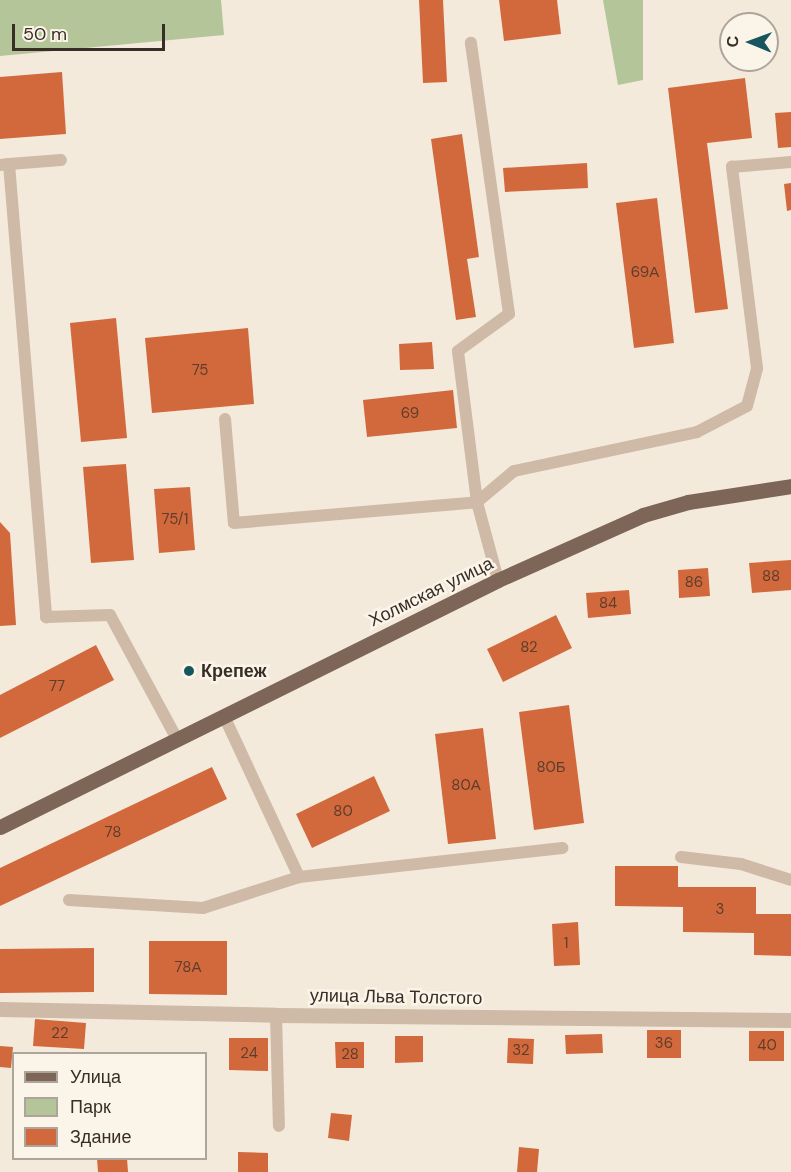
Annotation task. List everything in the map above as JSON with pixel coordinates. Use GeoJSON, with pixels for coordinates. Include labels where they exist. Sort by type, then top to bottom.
{"type":"FeatureCollection","features":[{"type":"Feature","properties":{"kind":"main road","name":"Холмская улица"},"geometry":{"type":"LineString","coordinates":[[0,827],[498,580],[643,515],[688,502],[791,486]]}},
{"type":"Feature","properties":{"kind":"street","name":"улица Льва Толстого"},"geometry":{"type":"LineString","coordinates":[[0,1009],[276,1015],[791,1020]]}},
{"type":"Feature","properties":{"kind":"lane"},"geometry":{"type":"LineString","coordinates":[[471,43],[509,314],[458,351],[477,502],[498,580]]}},
{"type":"Feature","properties":{"kind":"lane"},"geometry":{"type":"LineString","coordinates":[[61,160],[5,165],[46,617],[110,615],[177,739]]}},
{"type":"Feature","properties":{"kind":"lane"},"geometry":{"type":"LineString","coordinates":[[225,419],[234,523],[477,502],[514,471],[697,432],[747,406],[757,368],[732,167],[791,162]]}},
{"type":"Feature","properties":{"kind":"lane"},"geometry":{"type":"LineString","coordinates":[[224,716],[299,878]]}},
{"type":"Feature","properties":{"kind":"lane"},"geometry":{"type":"LineString","coordinates":[[69,900],[203,908],[299,878],[562,848]]}},
{"type":"Feature","properties":{"kind":"lane"},"geometry":{"type":"LineString","coordinates":[[681,857],[741,864],[791,880]]}},
{"type":"Feature","properties":{"kind":"lane"},"geometry":{"type":"LineString","coordinates":[[276,1015],[279,1126]]}},
{"type":"Feature","properties":{"kind":"green space"},"geometry":{"type":"Polygon","coordinates":[[[0,0],[221,0],[224,35],[0,56],[0,0]]]}},
{"type":"Feature","properties":{"kind":"green space"},"geometry":{"type":"Polygon","coordinates":[[[603,0],[643,0],[643,80],[618,85],[603,0]]]}},
{"type":"Feature","properties":{"kind":"building"},"geometry":{"type":"Polygon","coordinates":[[[419,0],[443,0],[447,82],[423,83],[419,0]]]}},
{"type":"Feature","properties":{"kind":"building"},"geometry":{"type":"Polygon","coordinates":[[[499,0],[557,0],[561,34],[504,41],[499,0]]]}},
{"type":"Feature","properties":{"kind":"building"},"geometry":{"type":"Polygon","coordinates":[[[62,72],[66,134],[0,139],[0,77],[62,72]]]}},
{"type":"Feature","properties":{"kind":"building"},"geometry":{"type":"Polygon","coordinates":[[[745,78],[752,138],[707,143],[728,309],[695,313],[668,88],[745,78]]]}},
{"type":"Feature","properties":{"kind":"building"},"geometry":{"type":"Polygon","coordinates":[[[791,112],[791,147],[778,148],[775,113],[791,112]]]}},
{"type":"Feature","properties":{"kind":"building"},"geometry":{"type":"Polygon","coordinates":[[[462,134],[479,257],[467,259],[476,317],[456,320],[431,139],[462,134]]]}},
{"type":"Feature","properties":{"kind":"building"},"geometry":{"type":"Polygon","coordinates":[[[587,163],[588,188],[505,192],[503,168],[587,163]]]}},
{"type":"Feature","properties":{"kind":"building"},"geometry":{"type":"Polygon","coordinates":[[[791,183],[791,210],[787,211],[784,184],[791,183]]]}},
{"type":"Feature","properties":{"kind":"building"},"geometry":{"type":"Polygon","coordinates":[[[657,198],[674,343],[634,348],[616,203],[657,198]]]}},
{"type":"Feature","properties":{"kind":"building"},"geometry":{"type":"Polygon","coordinates":[[[116,318],[127,438],[81,442],[70,323],[116,318]]]}},
{"type":"Feature","properties":{"kind":"building"},"geometry":{"type":"Polygon","coordinates":[[[248,328],[254,404],[152,413],[145,338],[248,328]]]}},
{"type":"Feature","properties":{"kind":"building"},"geometry":{"type":"Polygon","coordinates":[[[432,342],[434,369],[400,370],[399,344],[432,342]]]}},
{"type":"Feature","properties":{"kind":"building"},"geometry":{"type":"Polygon","coordinates":[[[453,390],[457,428],[367,437],[363,400],[453,390]]]}},
{"type":"Feature","properties":{"kind":"building"},"geometry":{"type":"Polygon","coordinates":[[[126,464],[134,560],[91,563],[83,467],[126,464]]]}},
{"type":"Feature","properties":{"kind":"building"},"geometry":{"type":"Polygon","coordinates":[[[190,487],[195,550],[159,553],[154,489],[190,487]]]}},
{"type":"Feature","properties":{"kind":"building"},"geometry":{"type":"Polygon","coordinates":[[[0,522],[10,533],[16,625],[0,626],[0,522]]]}},
{"type":"Feature","properties":{"kind":"building"},"geometry":{"type":"Polygon","coordinates":[[[791,560],[791,590],[752,593],[749,563],[791,560]]]}},
{"type":"Feature","properties":{"kind":"building"},"geometry":{"type":"Polygon","coordinates":[[[708,568],[710,596],[679,598],[678,570],[708,568]]]}},
{"type":"Feature","properties":{"kind":"building"},"geometry":{"type":"Polygon","coordinates":[[[629,590],[631,614],[588,618],[586,593],[629,590]]]}},
{"type":"Feature","properties":{"kind":"building"},"geometry":{"type":"Polygon","coordinates":[[[556,615],[572,648],[503,682],[487,649],[556,615]]]}},
{"type":"Feature","properties":{"kind":"building"},"geometry":{"type":"Polygon","coordinates":[[[96,645],[114,680],[0,738],[0,695],[96,645]]]}},
{"type":"Feature","properties":{"kind":"building"},"geometry":{"type":"Polygon","coordinates":[[[569,705],[584,823],[534,830],[519,712],[569,705]]]}},
{"type":"Feature","properties":{"kind":"building"},"geometry":{"type":"Polygon","coordinates":[[[483,728],[496,839],[448,844],[435,734],[483,728]]]}},
{"type":"Feature","properties":{"kind":"building"},"geometry":{"type":"Polygon","coordinates":[[[212,767],[227,799],[0,906],[0,868],[212,767]]]}},
{"type":"Feature","properties":{"kind":"building"},"geometry":{"type":"Polygon","coordinates":[[[374,776],[390,811],[312,848],[296,814],[374,776]]]}},
{"type":"Feature","properties":{"kind":"building"},"geometry":{"type":"Polygon","coordinates":[[[615,866],[678,866],[678,887],[756,887],[756,914],[791,914],[791,956],[754,955],[754,933],[683,932],[683,907],[615,906],[615,866]]]}},
{"type":"Feature","properties":{"kind":"building"},"geometry":{"type":"Polygon","coordinates":[[[578,922],[580,965],[554,966],[552,924],[578,922]]]}},
{"type":"Feature","properties":{"kind":"building"},"geometry":{"type":"Polygon","coordinates":[[[149,941],[227,941],[227,995],[149,994],[149,941]]]}},
{"type":"Feature","properties":{"kind":"building"},"geometry":{"type":"Polygon","coordinates":[[[94,948],[94,992],[0,993],[0,949],[94,948]]]}},
{"type":"Feature","properties":{"kind":"building"},"geometry":{"type":"Polygon","coordinates":[[[35,1019],[86,1023],[84,1049],[33,1046],[35,1019]]]}},
{"type":"Feature","properties":{"kind":"building"},"geometry":{"type":"Polygon","coordinates":[[[647,1030],[681,1030],[681,1058],[647,1058],[647,1030]]]}},
{"type":"Feature","properties":{"kind":"building"},"geometry":{"type":"Polygon","coordinates":[[[749,1031],[784,1031],[784,1061],[749,1061],[749,1031]]]}},
{"type":"Feature","properties":{"kind":"building"},"geometry":{"type":"Polygon","coordinates":[[[602,1034],[603,1053],[566,1054],[565,1035],[602,1034]]]}},
{"type":"Feature","properties":{"kind":"building"},"geometry":{"type":"Polygon","coordinates":[[[395,1036],[423,1036],[423,1062],[395,1063],[395,1036]]]}},
{"type":"Feature","properties":{"kind":"building"},"geometry":{"type":"Polygon","coordinates":[[[229,1038],[268,1038],[268,1071],[229,1070],[229,1038]]]}},
{"type":"Feature","properties":{"kind":"building"},"geometry":{"type":"Polygon","coordinates":[[[508,1038],[534,1039],[533,1064],[507,1063],[508,1038]]]}},
{"type":"Feature","properties":{"kind":"building"},"geometry":{"type":"Polygon","coordinates":[[[335,1042],[364,1042],[364,1068],[336,1068],[335,1042]]]}},
{"type":"Feature","properties":{"kind":"building"},"geometry":{"type":"Polygon","coordinates":[[[0,1046],[13,1047],[11,1068],[0,1067],[0,1046]]]}},
{"type":"Feature","properties":{"kind":"building"},"geometry":{"type":"Polygon","coordinates":[[[331,1113],[352,1115],[349,1141],[328,1138],[331,1113]]]}},
{"type":"Feature","properties":{"kind":"building"},"geometry":{"type":"Polygon","coordinates":[[[519,1147],[539,1149],[537,1172],[517,1172],[519,1147]]]}},
{"type":"Feature","properties":{"kind":"building"},"geometry":{"type":"Polygon","coordinates":[[[238,1152],[268,1153],[268,1172],[238,1172],[238,1152]]]}},
{"type":"Feature","properties":{"kind":"building"},"geometry":{"type":"Polygon","coordinates":[[[97,1160],[127,1160],[128,1172],[98,1172],[97,1160]]]}},
{"type":"Feature","properties":{"kind":"place","name":"Крепеж"},"geometry":{"type":"Point","coordinates":[189,671]}}]}
